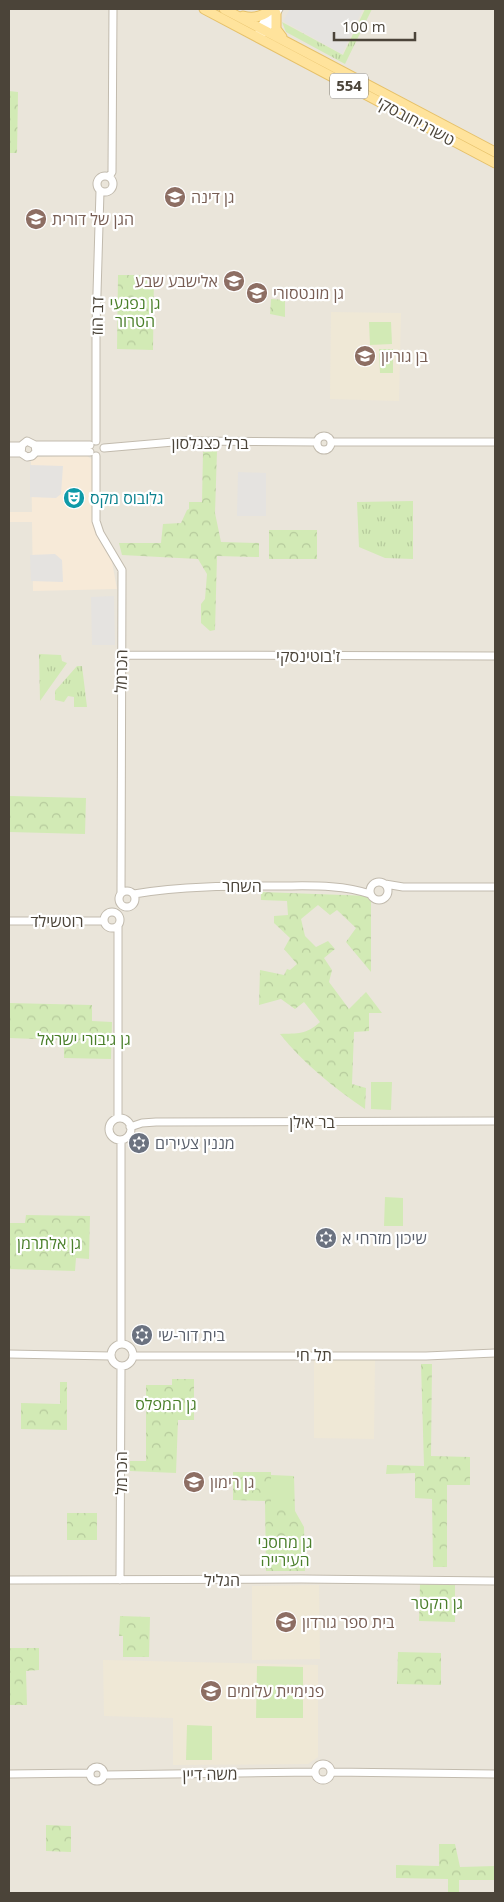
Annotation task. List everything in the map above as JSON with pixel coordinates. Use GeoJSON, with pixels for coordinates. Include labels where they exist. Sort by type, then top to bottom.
{"type":"FeatureCollection","features":[{"type":"Feature","properties":{"kind":"main road","name":"טשרניחובסקי"},"geometry":{"type":"LineString","coordinates":[[204,9],[495,163]]}},
{"type":"Feature","properties":{"kind":"main road","name":"טשרניחובסקי"},"geometry":{"type":"LineString","coordinates":[[224,9],[495,152]]}},
{"type":"Feature","properties":{"kind":"main road"},"geometry":{"type":"LineString","coordinates":[[236,15],[254,18],[274,10],[276,29],[286,41]]}},
{"type":"Feature","properties":{"kind":"street"},"geometry":{"type":"LineString","coordinates":[[109,177],[112,172],[113,9]]}},
{"type":"Feature","properties":{"kind":"street"},"geometry":{"type":"LineString","coordinates":[[258,38],[274,10]]}},
{"type":"Feature","properties":{"kind":"street"},"geometry":{"type":"LineString","coordinates":[[103,176],[109,177],[113,182],[112,189],[108,192],[100,191],[97,186],[98,180],[103,176]]}},
{"type":"Feature","properties":{"kind":"street","name":"דב הוז"},"geometry":{"type":"LineString","coordinates":[[93,448],[100,191]]}},
{"type":"Feature","properties":{"kind":"street","name":"ברל כצנלסון"},"geometry":{"type":"LineString","coordinates":[[104,448],[185,441],[317,442],[319,438],[324,436],[329,438],[331,442],[495,442]]}},
{"type":"Feature","properties":{"kind":"street"},"geometry":{"type":"LineString","coordinates":[[9,453],[21,450],[27,441],[35,449],[93,448],[102,453],[104,448],[100,442],[93,448]]}},
{"type":"Feature","properties":{"kind":"street"},"geometry":{"type":"LineString","coordinates":[[9,446],[21,450],[25,456],[30,457],[35,449]]}},
{"type":"Feature","properties":{"kind":"street","name":"הכרמל"},"geometry":{"type":"LineString","coordinates":[[93,448],[96,521],[100,532],[122,570],[120,897]]}},
{"type":"Feature","properties":{"kind":"street","name":"ז'בוטינסקי"},"geometry":{"type":"LineString","coordinates":[[122,655],[495,656]]}},
{"type":"Feature","properties":{"kind":"street"},"geometry":{"type":"LineString","coordinates":[[403,886],[379,900],[374,899],[369,889],[376,882],[403,886],[495,887]]}},
{"type":"Feature","properties":{"kind":"street","name":"השחר"},"geometry":{"type":"LineString","coordinates":[[350,888],[372,884]]}},
{"type":"Feature","properties":{"kind":"street"},"geometry":{"type":"LineString","coordinates":[[385,884],[388,888],[388,894]]}},
{"type":"Feature","properties":{"kind":"street","name":"השחר"},"geometry":{"type":"LineString","coordinates":[[134,894],[215,886],[320,886],[350,888],[370,894]]}},
{"type":"Feature","properties":{"kind":"street"},"geometry":{"type":"LineString","coordinates":[[128,890],[134,894],[135,901],[129,906],[119,922],[111,928],[104,921],[107,914],[112,912],[120,897],[128,890]]}},
{"type":"Feature","properties":{"kind":"street"},"geometry":{"type":"LineString","coordinates":[[120,897],[122,905],[129,906]]}},
{"type":"Feature","properties":{"kind":"street"},"geometry":{"type":"LineString","coordinates":[[112,912],[119,915],[118,1118]]}},
{"type":"Feature","properties":{"kind":"street","name":"רוטשילד"},"geometry":{"type":"LineString","coordinates":[[9,921],[104,921]]}},
{"type":"Feature","properties":{"kind":"street"},"geometry":{"type":"LineString","coordinates":[[118,1118],[126,1120],[130,1127],[129,1134],[121,1140]]}},
{"type":"Feature","properties":{"kind":"street"},"geometry":{"type":"LineString","coordinates":[[118,1118],[110,1124],[109,1132],[114,1138],[121,1140]]}},
{"type":"Feature","properties":{"kind":"street","name":"בר אילן"},"geometry":{"type":"LineString","coordinates":[[130,1127],[142,1123],[156,1122],[495,1121]]}},
{"type":"Feature","properties":{"kind":"street"},"geometry":{"type":"LineString","coordinates":[[121,1140],[121,1344]]}},
{"type":"Feature","properties":{"kind":"street"},"geometry":{"type":"LineString","coordinates":[[121,1344],[128,1346],[133,1356],[129,1364],[121,1367],[113,1362],[110,1356],[115,1346],[121,1344]]}},
{"type":"Feature","properties":{"kind":"street","name":"תל חי"},"geometry":{"type":"LineString","coordinates":[[133,1356],[426,1356],[495,1353]]}},
{"type":"Feature","properties":{"kind":"street"},"geometry":{"type":"LineString","coordinates":[[9,1354],[110,1356]]}},
{"type":"Feature","properties":{"kind":"street","name":"הכרמל"},"geometry":{"type":"LineString","coordinates":[[120,1580],[121,1367]]}},
{"type":"Feature","properties":{"kind":"street","name":"הגליל"},"geometry":{"type":"LineString","coordinates":[[9,1580],[301,1579],[495,1581]]}},
{"type":"Feature","properties":{"kind":"street","name":"משה דיין"},"geometry":{"type":"LineString","coordinates":[[9,1774],[90,1773],[92,1769],[99,1767],[105,1775],[315,1772],[317,1777],[322,1780],[328,1779],[331,1772],[495,1774]]}},
{"type":"Feature","properties":{"kind":"shaded area"},"geometry":{"type":"Polygon","coordinates":[[[9,9],[495,9],[495,1893],[9,1893],[9,9]]]}},
{"type":"Feature","properties":{"kind":"shaded area"},"geometry":{"type":"Polygon","coordinates":[[[290,9],[363,9],[342,54],[283,21],[290,9]]]}},
{"type":"Feature","properties":{"kind":"shaded area","name":"בן גוריון"},"geometry":{"type":"Polygon","coordinates":[[[331,312],[401,313],[399,401],[330,399],[331,312]]]}},
{"type":"Feature","properties":{"kind":"shaded area"},"geometry":{"type":"Polygon","coordinates":[[[86,455],[94,461],[95,518],[111,556],[117,589],[33,591],[32,522],[9,522],[9,512],[32,512],[31,461],[37,457],[86,455]]]}},
{"type":"Feature","properties":{"kind":"shaded area"},"geometry":{"type":"Polygon","coordinates":[[[30,465],[63,466],[61,494],[56,498],[30,497],[30,465]]]}},
{"type":"Feature","properties":{"kind":"shaded area"},"geometry":{"type":"Polygon","coordinates":[[[238,472],[266,473],[266,516],[237,516],[238,472]]]}},
{"type":"Feature","properties":{"kind":"shaded area"},"geometry":{"type":"Polygon","coordinates":[[[55,554],[62,560],[63,582],[31,581],[30,555],[55,554]]]}},
{"type":"Feature","properties":{"kind":"shaded area"},"geometry":{"type":"Polygon","coordinates":[[[114,596],[115,645],[92,645],[91,597],[114,596]]]}},
{"type":"Feature","properties":{"kind":"shaded area"},"geometry":{"type":"Polygon","coordinates":[[[314,1359],[375,1360],[374,1439],[314,1438],[314,1359]]]}},
{"type":"Feature","properties":{"kind":"shaded area","name":"בית ספר גורדון"},"geometry":{"type":"Polygon","coordinates":[[[319,1585],[320,1659],[252,1660],[252,1586],[319,1585]]]}},
{"type":"Feature","properties":{"kind":"shaded area","name":"פנימיית עלומים"},"geometry":{"type":"Polygon","coordinates":[[[103,1660],[318,1665],[318,1757],[308,1764],[173,1765],[173,1718],[104,1716],[103,1660]]]}},
{"type":"Feature","properties":{"kind":"green space"},"geometry":{"type":"Polygon","coordinates":[[[365,9],[372,9],[345,64],[286,32],[282,22],[343,55],[365,9]]]}},
{"type":"Feature","properties":{"kind":"green space"},"geometry":{"type":"Polygon","coordinates":[[[9,91],[18,92],[17,153],[9,153],[9,91]]]}},
{"type":"Feature","properties":{"kind":"green space","name":"גן נפגעי הטרור"},"geometry":{"type":"Polygon","coordinates":[[[118,275],[154,275],[153,350],[117,349],[118,275]]]}},
{"type":"Feature","properties":{"kind":"green space"},"geometry":{"type":"Polygon","coordinates":[[[271,299],[285,300],[285,317],[270,314],[271,299]]]}},
{"type":"Feature","properties":{"kind":"green space"},"geometry":{"type":"Polygon","coordinates":[[[369,322],[391,322],[392,344],[370,345],[369,322]]]}},
{"type":"Feature","properties":{"kind":"green space"},"geometry":{"type":"Polygon","coordinates":[[[379,349],[393,349],[393,373],[380,373],[379,349]]]}},
{"type":"Feature","properties":{"kind":"green space"},"geometry":{"type":"Polygon","coordinates":[[[217,451],[215,513],[221,542],[259,543],[259,557],[217,556],[215,630],[210,631],[201,623],[201,604],[205,599],[207,574],[198,559],[122,555],[119,543],[161,543],[163,524],[181,523],[189,509],[189,502],[202,502],[203,452],[217,451]]]}},
{"type":"Feature","properties":{"kind":"green space"},"geometry":{"type":"Polygon","coordinates":[[[413,501],[413,559],[385,558],[359,547],[357,502],[413,501]]]}},
{"type":"Feature","properties":{"kind":"green space"},"geometry":{"type":"Polygon","coordinates":[[[269,530],[317,530],[317,559],[269,559],[269,530]]]}},
{"type":"Feature","properties":{"kind":"green space"},"geometry":{"type":"Polygon","coordinates":[[[39,654],[61,655],[62,661],[67,663],[40,701],[39,654]]]}},
{"type":"Feature","properties":{"kind":"green space"},"geometry":{"type":"Polygon","coordinates":[[[77,666],[82,666],[87,707],[74,707],[74,697],[68,696],[64,702],[55,700],[55,691],[77,666]]]}},
{"type":"Feature","properties":{"kind":"green space"},"geometry":{"type":"Polygon","coordinates":[[[9,796],[86,798],[85,834],[9,832],[9,796]]]}},
{"type":"Feature","properties":{"kind":"green space"},"geometry":{"type":"Polygon","coordinates":[[[261,892],[371,896],[371,972],[346,942],[356,928],[337,910],[330,915],[318,905],[301,919],[305,936],[316,947],[328,941],[335,949],[324,958],[332,970],[329,982],[349,1009],[366,992],[382,1013],[369,1013],[369,1031],[354,1032],[352,1084],[366,1088],[365,1109],[320,1074],[280,1034],[306,1031],[320,1022],[304,1002],[295,1009],[281,999],[259,1005],[260,970],[284,975],[287,969],[290,970],[297,964],[284,949],[290,938],[274,923],[274,916],[288,915],[287,901],[261,900],[261,892]]]}},
{"type":"Feature","properties":{"kind":"green space","name":"גן גיבורי ישראל"},"geometry":{"type":"Polygon","coordinates":[[[9,1003],[92,1005],[92,1021],[112,1022],[111,1059],[64,1058],[64,1040],[9,1038],[9,1003]]]}},
{"type":"Feature","properties":{"kind":"green space"},"geometry":{"type":"Polygon","coordinates":[[[371,1082],[392,1082],[391,1110],[371,1109],[371,1082]]]}},
{"type":"Feature","properties":{"kind":"green space"},"geometry":{"type":"Polygon","coordinates":[[[385,1197],[403,1198],[403,1226],[384,1226],[385,1197]]]}},
{"type":"Feature","properties":{"kind":"green space","name":"גן אלתרמן"},"geometry":{"type":"Polygon","coordinates":[[[26,1215],[90,1216],[89,1259],[76,1258],[75,1271],[9,1269],[9,1223],[25,1223],[26,1215]]]}},
{"type":"Feature","properties":{"kind":"green space"},"geometry":{"type":"Polygon","coordinates":[[[421,1364],[432,1364],[431,1456],[470,1457],[470,1485],[447,1485],[447,1567],[433,1567],[432,1499],[415,1498],[415,1473],[386,1474],[387,1465],[424,1466],[421,1364]]]}},
{"type":"Feature","properties":{"kind":"green space","name":"גן המפלס"},"geometry":{"type":"Polygon","coordinates":[[[172,1379],[194,1379],[194,1420],[178,1420],[176,1473],[130,1471],[130,1461],[146,1461],[146,1385],[172,1385],[172,1379]]]}},
{"type":"Feature","properties":{"kind":"green space"},"geometry":{"type":"Polygon","coordinates":[[[60,1382],[67,1382],[67,1430],[21,1429],[21,1403],[60,1404],[60,1382]]]}},
{"type":"Feature","properties":{"kind":"green space","name":"גן מחסני העירייה"},"geometry":{"type":"Polygon","coordinates":[[[233,1472],[271,1472],[271,1475],[294,1476],[295,1511],[304,1527],[305,1571],[266,1571],[265,1501],[233,1500],[233,1472]]]}},
{"type":"Feature","properties":{"kind":"green space"},"geometry":{"type":"Polygon","coordinates":[[[271,1476],[293,1476],[293,1507],[271,1507],[271,1476]]]}},
{"type":"Feature","properties":{"kind":"green space"},"geometry":{"type":"Polygon","coordinates":[[[67,1513],[97,1513],[97,1540],[67,1540],[67,1513]]]}},
{"type":"Feature","properties":{"kind":"green space","name":"גן הקטר"},"geometry":{"type":"Polygon","coordinates":[[[420,1584],[455,1584],[455,1622],[419,1621],[420,1584]]]}},
{"type":"Feature","properties":{"kind":"green space"},"geometry":{"type":"Polygon","coordinates":[[[120,1616],[150,1617],[149,1657],[123,1657],[123,1636],[119,1636],[120,1616]]]}},
{"type":"Feature","properties":{"kind":"green space"},"geometry":{"type":"Polygon","coordinates":[[[9,1648],[39,1648],[39,1670],[26,1671],[27,1705],[9,1705],[9,1648]]]}},
{"type":"Feature","properties":{"kind":"green space"},"geometry":{"type":"Polygon","coordinates":[[[398,1652],[441,1653],[441,1685],[397,1684],[398,1652]]]}},
{"type":"Feature","properties":{"kind":"green space"},"geometry":{"type":"Polygon","coordinates":[[[257,1666],[303,1667],[303,1718],[256,1718],[257,1666]]]}},
{"type":"Feature","properties":{"kind":"green space"},"geometry":{"type":"Polygon","coordinates":[[[187,1725],[212,1726],[212,1760],[186,1760],[187,1725]]]}},
{"type":"Feature","properties":{"kind":"green space"},"geometry":{"type":"Polygon","coordinates":[[[46,1825],[71,1826],[71,1852],[46,1851],[46,1825]]]}},
{"type":"Feature","properties":{"kind":"green space"},"geometry":{"type":"Polygon","coordinates":[[[439,1844],[455,1844],[460,1867],[495,1866],[495,1880],[459,1880],[459,1893],[448,1893],[448,1879],[396,1878],[396,1865],[439,1866],[439,1844]]]}},
{"type":"Feature","properties":{"kind":"place","name":"גן דינה"},"geometry":{"type":"Point","coordinates":[175,197]}},
{"type":"Feature","properties":{"kind":"place","name":"הגן של דורית"},"geometry":{"type":"Point","coordinates":[36,219]}},
{"type":"Feature","properties":{"kind":"place","name":"אלישבע שבע"},"geometry":{"type":"Point","coordinates":[234,281]}},
{"type":"Feature","properties":{"kind":"place","name":"גן מונטסורי"},"geometry":{"type":"Point","coordinates":[257,293]}},
{"type":"Feature","properties":{"kind":"place","name":"בן גוריון"},"geometry":{"type":"Point","coordinates":[365,356]}},
{"type":"Feature","properties":{"kind":"place","name":"גלובוס מקס"},"geometry":{"type":"Point","coordinates":[74,498]}},
{"type":"Feature","properties":{"kind":"place","name":"מננין צעירים"},"geometry":{"type":"Point","coordinates":[139,1143]}},
{"type":"Feature","properties":{"kind":"place","name":"שיכון מזרחי א"},"geometry":{"type":"Point","coordinates":[326,1238]}},
{"type":"Feature","properties":{"kind":"place","name":"בית דור-שי"},"geometry":{"type":"Point","coordinates":[142,1335]}},
{"type":"Feature","properties":{"kind":"place","name":"גן רימון"},"geometry":{"type":"Point","coordinates":[194,1482]}},
{"type":"Feature","properties":{"kind":"place","name":"בית ספר גורדון"},"geometry":{"type":"Point","coordinates":[286,1622]}},
{"type":"Feature","properties":{"kind":"place","name":"פנימיית עלומים"},"geometry":{"type":"Point","coordinates":[211,1691]}}]}
